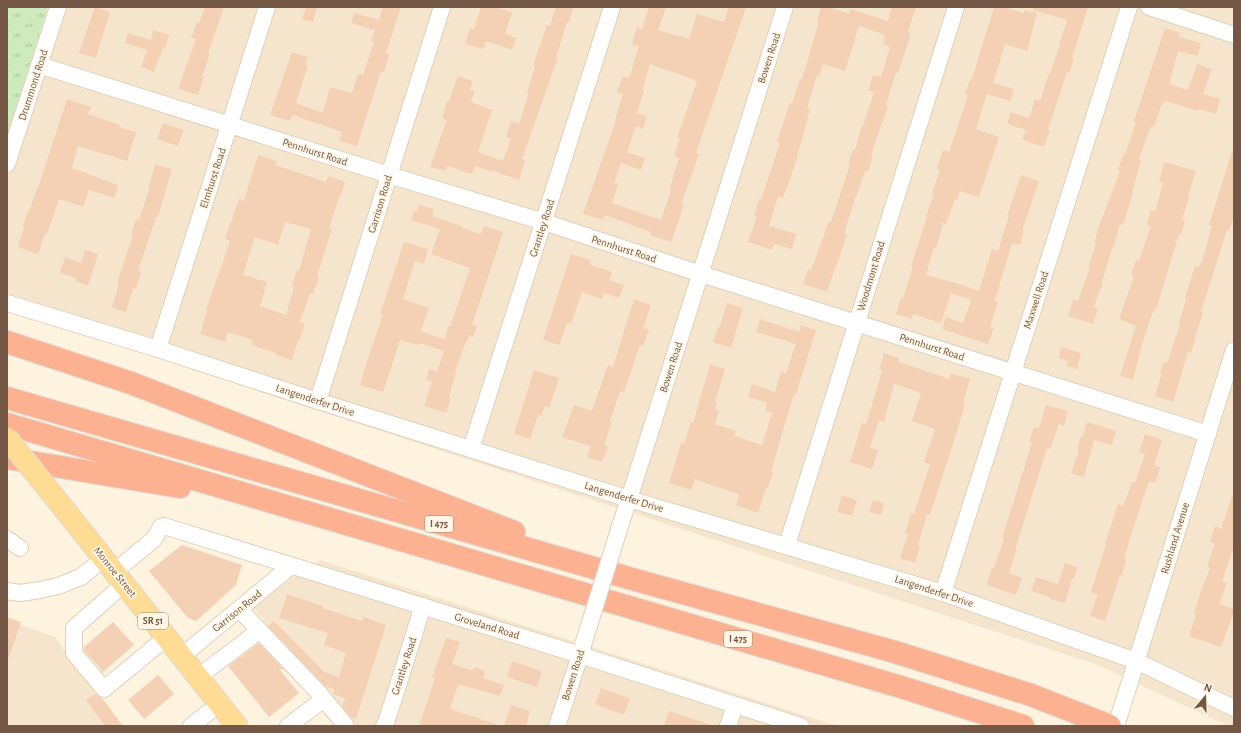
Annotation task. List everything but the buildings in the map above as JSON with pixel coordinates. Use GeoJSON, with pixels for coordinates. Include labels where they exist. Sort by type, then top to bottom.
{"type":"FeatureCollection","features":[{"type":"Feature","properties":{"kind":"highway"},"geometry":{"type":"LineString","coordinates":[[7,342],[131,383],[525,536],[788,613],[871,645]]}},
{"type":"Feature","properties":{"kind":"highway","name":"I 475"},"geometry":{"type":"LineString","coordinates":[[7,398],[624,577],[871,645],[1031,695],[1110,726]]}},
{"type":"Feature","properties":{"kind":"highway","name":"I 475"},"geometry":{"type":"LineString","coordinates":[[7,424],[893,685],[1023,726]]}},
{"type":"Feature","properties":{"kind":"highway"},"geometry":{"type":"LineString","coordinates":[[7,458],[176,486],[453,555]]}},
{"type":"Feature","properties":{"kind":"main road","name":"Monroe Street"},"geometry":{"type":"LineString","coordinates":[[7,438],[237,726]]}},
{"type":"Feature","properties":{"kind":"street","name":"Drummond Road"},"geometry":{"type":"LineString","coordinates":[[7,164],[58,7]]}},
{"type":"Feature","properties":{"kind":"street","name":"Elmhurst Road"},"geometry":{"type":"LineString","coordinates":[[158,349],[267,7]]}},
{"type":"Feature","properties":{"kind":"street","name":"Garrison Road"},"geometry":{"type":"LineString","coordinates":[[318,401],[442,7]]}},
{"type":"Feature","properties":{"kind":"street","name":"Grantley Road"},"geometry":{"type":"LineString","coordinates":[[471,449],[612,7]]}},
{"type":"Feature","properties":{"kind":"street","name":"Bowen Road"},"geometry":{"type":"LineString","coordinates":[[557,726],[785,7]]}},
{"type":"Feature","properties":{"kind":"street","name":"Woodmont Road"},"geometry":{"type":"LineString","coordinates":[[786,546],[956,7]]}},
{"type":"Feature","properties":{"kind":"street","name":"Maxwell Road"},"geometry":{"type":"LineString","coordinates":[[943,593],[1129,7]]}},
{"type":"Feature","properties":{"kind":"street"},"geometry":{"type":"LineString","coordinates":[[1149,7],[1234,35]]}},
{"type":"Feature","properties":{"kind":"street","name":"Pennhurst Road"},"geometry":{"type":"LineString","coordinates":[[40,64],[389,175],[544,222],[701,274],[1208,434]]}},
{"type":"Feature","properties":{"kind":"street","name":"Langenderfer Drive"},"geometry":{"type":"LineString","coordinates":[[7,303],[158,349],[629,499],[943,593],[1136,661],[1234,708]]}},
{"type":"Feature","properties":{"kind":"street","name":"Rushland Avenue"},"geometry":{"type":"LineString","coordinates":[[1116,726],[1234,350]]}},
{"type":"Feature","properties":{"kind":"street","name":"Groveland Road"},"geometry":{"type":"LineString","coordinates":[[114,572],[154,539],[161,527],[164,526],[423,606],[582,650],[735,705],[801,726]]}},
{"type":"Feature","properties":{"kind":"street"},"geometry":{"type":"LineString","coordinates":[[7,539],[20,548]]}},
{"type":"Feature","properties":{"kind":"street","name":"Garrison Road"},"geometry":{"type":"LineString","coordinates":[[182,656],[292,566]]}},
{"type":"Feature","properties":{"kind":"street"},"geometry":{"type":"LineString","coordinates":[[7,591],[20,593],[40,590],[58,586],[81,578],[114,572]]}},
{"type":"Feature","properties":{"kind":"street"},"geometry":{"type":"LineString","coordinates":[[114,572],[74,628],[74,653],[104,689],[167,637]]}},
{"type":"Feature","properties":{"kind":"street","name":"Grantley Road"},"geometry":{"type":"LineString","coordinates":[[384,726],[423,606]]}},
{"type":"Feature","properties":{"kind":"street"},"geometry":{"type":"LineString","coordinates":[[239,609],[324,699],[346,726]]}},
{"type":"Feature","properties":{"kind":"street"},"geometry":{"type":"LineString","coordinates":[[198,677],[259,631]]}},
{"type":"Feature","properties":{"kind":"street"},"geometry":{"type":"LineString","coordinates":[[288,726],[324,699]]}},
{"type":"Feature","properties":{"kind":"street"},"geometry":{"type":"LineString","coordinates":[[191,726],[219,704]]}},
{"type":"Feature","properties":{"kind":"street"},"geometry":{"type":"LineString","coordinates":[[728,726],[735,705]]}},
{"type":"Feature","properties":{"kind":"shaded area"},"geometry":{"type":"Polygon","coordinates":[[[48,7],[1234,7],[1234,726],[1228,726],[1098,665],[7,309],[7,136],[48,7]]]}},
{"type":"Feature","properties":{"kind":"shaded area"},"geometry":{"type":"Polygon","coordinates":[[[320,560],[838,726],[346,726],[251,605],[320,560]]]}},
{"type":"Feature","properties":{"kind":"shaded area"},"geometry":{"type":"Polygon","coordinates":[[[7,620],[55,637],[118,726],[7,726],[7,620]]]}},
{"type":"Feature","properties":{"kind":"green space"},"geometry":{"type":"Polygon","coordinates":[[[7,7],[48,7],[7,136],[7,7]]]}}]}
